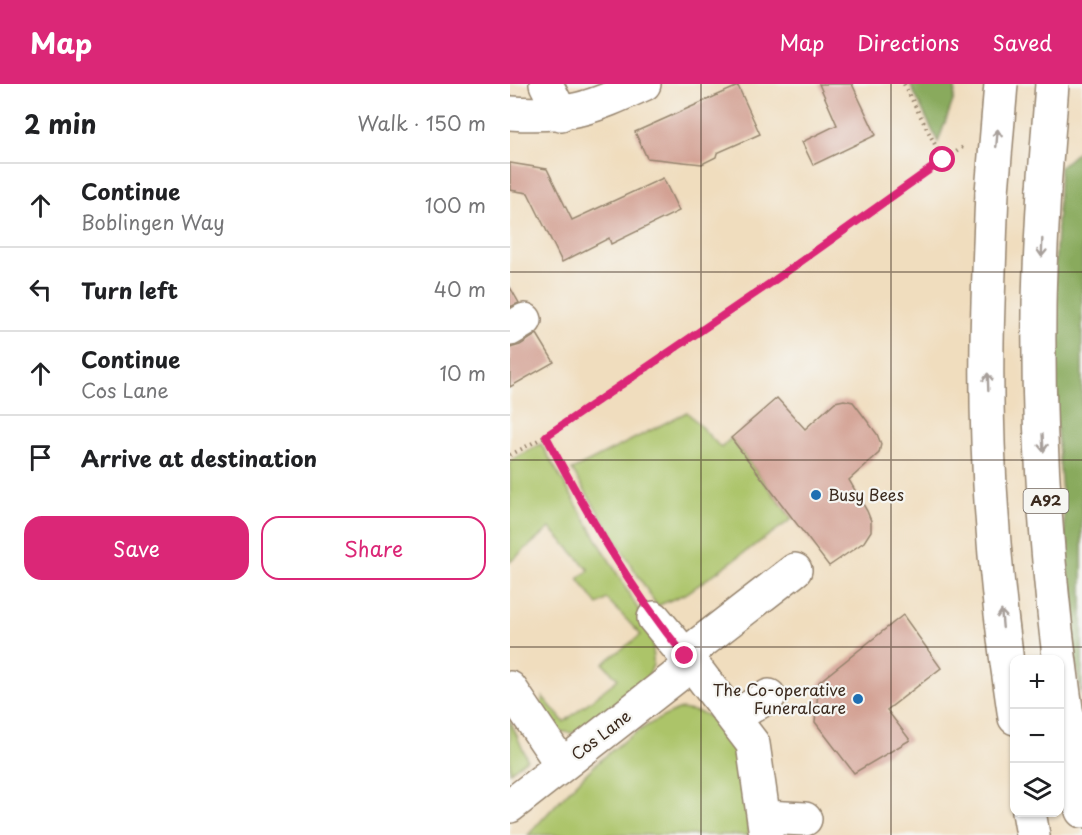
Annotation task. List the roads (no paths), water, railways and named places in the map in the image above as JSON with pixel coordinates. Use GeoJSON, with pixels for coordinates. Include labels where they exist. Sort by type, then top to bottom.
{"type":"FeatureCollection","features":[{"type":"Feature","properties":{"kind":"main road"},"geometry":{"type":"LineString","coordinates":[[546,84],[561,114]]}},
{"type":"Feature","properties":{"kind":"main road"},"geometry":{"type":"LineString","coordinates":[[510,113],[561,114],[600,104],[644,84]]}},
{"type":"Feature","properties":{"kind":"main road"},"geometry":{"type":"LineString","coordinates":[[1001,84],[992,192],[987,344],[992,498],[1005,659],[1013,709]]}},
{"type":"Feature","properties":{"kind":"main road","name":"A92"},"geometry":{"type":"LineString","coordinates":[[1052,84],[1044,189],[1039,312],[1048,538],[1073,760],[1082,811]]}},
{"type":"Feature","properties":{"kind":"main road","name":"Cos Lane"},"geometry":{"type":"LineString","coordinates":[[510,806],[795,570]]}},
{"type":"Feature","properties":{"kind":"main road"},"geometry":{"type":"LineString","coordinates":[[654,618],[753,744],[765,826],[805,819]]}},
{"type":"Feature","properties":{"kind":"main road"},"geometry":{"type":"LineString","coordinates":[[510,688],[562,765]]}},
{"type":"Feature","properties":{"kind":"main road"},"geometry":{"type":"LineString","coordinates":[[734,717],[769,696]]}},
{"type":"Feature","properties":{"kind":"main road"},"geometry":{"type":"LineString","coordinates":[[1030,817],[1034,835]]}},
{"type":"Feature","properties":{"kind":"place","name":"Busy Bees"},"geometry":{"type":"Point","coordinates":[816,495]}},
{"type":"Feature","properties":{"kind":"place","name":"The Co-operative Funeralcare"},"geometry":{"type":"Point","coordinates":[858,699]}}]}
